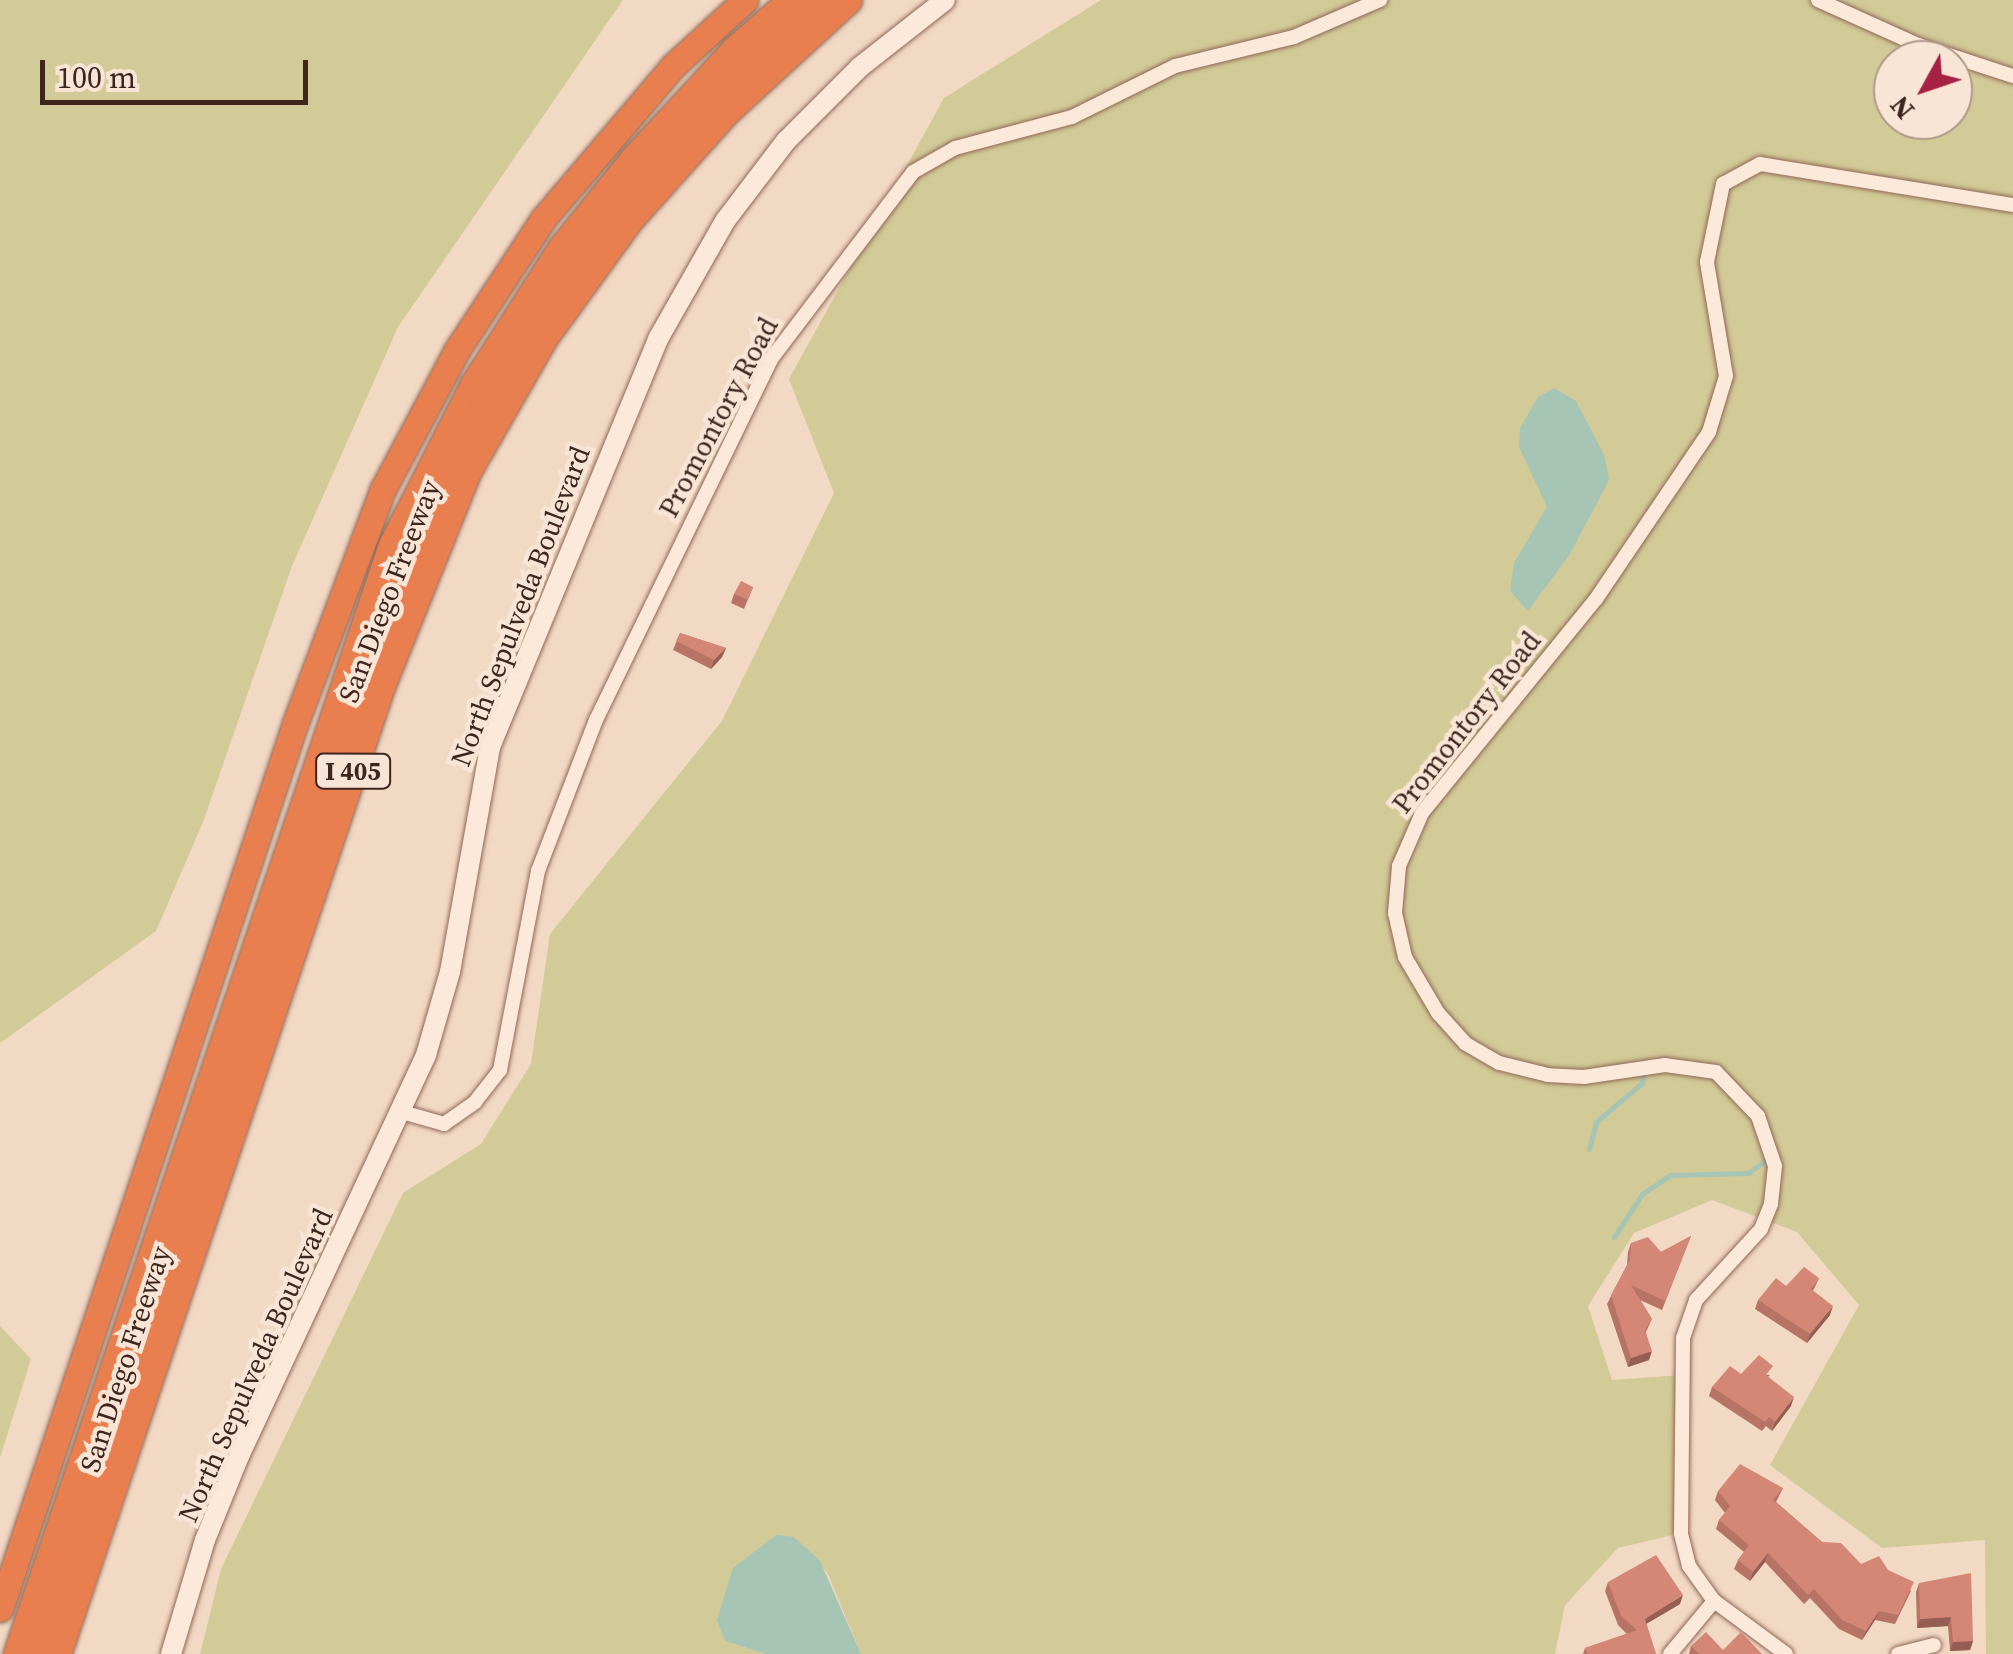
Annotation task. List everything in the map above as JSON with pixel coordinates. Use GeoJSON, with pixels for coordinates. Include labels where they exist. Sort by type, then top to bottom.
{"type":"FeatureCollection","features":[{"type":"Feature","properties":{"kind":"highway","name":"San Diego Freeway"},"geometry":{"type":"LineString","coordinates":[[0,1609],[295,724],[384,489],[457,350],[543,220],[674,66],[745,0]]}},
{"type":"Feature","properties":{"kind":"highway"},"geometry":{"type":"LineString","coordinates":[[16,1654],[391,545],[464,400],[561,247],[632,159],[734,49],[790,0]]}},
{"type":"Feature","properties":{"kind":"highway"},"geometry":{"type":"LineString","coordinates":[[38,1654],[383,621],[434,498],[483,404],[583,249],[701,112],[819,0]]}},
{"type":"Feature","properties":{"kind":"highway","name":"San Diego Freeway"},"geometry":{"type":"LineString","coordinates":[[58,1654],[382,686],[469,470],[544,338],[631,219],[728,111],[849,0]]}},
{"type":"Feature","properties":{"kind":"main road","name":"North Sepulveda Boulevard"},"geometry":{"type":"LineString","coordinates":[[171,1654],[222,1498],[402,1112],[450,972],[490,747],[658,339],[725,221],[786,142],[860,66],[946,0]]}},
{"type":"Feature","properties":{"kind":"street","name":"Promontory Road"},"geometry":{"type":"LineString","coordinates":[[402,1112],[444,1124],[475,1102],[500,1070],[538,871],[596,720],[772,358],[913,172],[956,148],[1072,117],[1175,66],[1294,37],[1380,0]]}},
{"type":"Feature","properties":{"kind":"street"},"geometry":{"type":"LineString","coordinates":[[1818,0],[1936,52],[2013,76]]}},
{"type":"Feature","properties":{"kind":"street","name":"Promontory Road"},"geometry":{"type":"LineString","coordinates":[[1786,1654],[1714,1601],[1685,1558],[1681,1533],[1683,1338],[1696,1300],[1764,1224],[1776,1182],[1765,1132],[1749,1103],[1716,1072],[1665,1065],[1584,1077],[1548,1075],[1499,1063],[1465,1043],[1438,1013],[1406,957],[1396,912],[1399,866],[1422,813],[1596,599],[1710,432],[1726,376],[1706,262],[1723,184],[1760,164],[2013,205]]}},
{"type":"Feature","properties":{"kind":"street"},"geometry":{"type":"LineString","coordinates":[[1670,1654],[1714,1601]]}},
{"type":"Feature","properties":{"kind":"street"},"geometry":{"type":"LineString","coordinates":[[1898,1654],[1934,1645]]}},
{"type":"Feature","properties":{"kind":"shaded area"},"geometry":{"type":"Polygon","coordinates":[[[0,0],[623,0],[398,327],[292,566],[203,822],[156,931],[0,1043],[0,0]]]}},
{"type":"Feature","properties":{"kind":"shaded area"},"geometry":{"type":"Polygon","coordinates":[[[1101,0],[2013,0],[2013,1654],[1986,1654],[1985,1540],[1882,1548],[1770,1465],[1859,1305],[1797,1232],[1712,1200],[1634,1233],[1588,1306],[1612,1380],[1682,1375],[1681,1533],[1618,1548],[1565,1605],[1555,1654],[861,1654],[828,1574],[794,1537],[725,1641],[765,1654],[200,1654],[221,1569],[403,1193],[481,1144],[531,1064],[550,934],[722,721],[834,493],[789,379],[944,98],[1101,0]]]}},
{"type":"Feature","properties":{"kind":"shaded area"},"geometry":{"type":"Polygon","coordinates":[[[1554,388],[1576,401],[1604,455],[1609,480],[1570,554],[1528,611],[1510,591],[1514,563],[1547,507],[1519,447],[1520,428],[1538,397],[1554,388]]]}},
{"type":"Feature","properties":{"kind":"shaded area"},"geometry":{"type":"Polygon","coordinates":[[[0,1326],[31,1359],[0,1458],[0,1326]]]}},
{"type":"Feature","properties":{"kind":"shaded area"},"geometry":{"type":"Polygon","coordinates":[[[776,1535],[794,1537],[820,1561],[861,1654],[765,1654],[725,1641],[717,1620],[733,1568],[776,1535]]]}},
{"type":"Feature","properties":{"kind":"building"},"geometry":{"type":"Polygon","coordinates":[[[741,581],[753,587],[748,600],[734,594],[741,581]]]}},
{"type":"Feature","properties":{"kind":"building"},"geometry":{"type":"Polygon","coordinates":[[[680,633],[726,648],[714,660],[676,641],[680,633]]]}},
{"type":"Feature","properties":{"kind":"building"},"geometry":{"type":"Polygon","coordinates":[[[1691,1236],[1665,1301],[1631,1285],[1652,1319],[1645,1330],[1652,1351],[1631,1358],[1611,1295],[1630,1260],[1631,1243],[1648,1237],[1661,1252],[1691,1236]]]}},
{"type":"Feature","properties":{"kind":"building"},"geometry":{"type":"Polygon","coordinates":[[[1804,1267],[1819,1278],[1811,1289],[1833,1306],[1810,1334],[1758,1300],[1776,1278],[1786,1286],[1804,1267]]]}},
{"type":"Feature","properties":{"kind":"building"},"geometry":{"type":"Polygon","coordinates":[[[1759,1355],[1773,1366],[1766,1375],[1794,1397],[1775,1422],[1769,1417],[1765,1422],[1712,1387],[1730,1366],[1741,1374],[1759,1355]]]}},
{"type":"Feature","properties":{"kind":"building"},"geometry":{"type":"Polygon","coordinates":[[[1740,1464],[1783,1488],[1773,1500],[1822,1542],[1841,1543],[1861,1564],[1879,1556],[1888,1570],[1914,1582],[1898,1615],[1879,1611],[1866,1631],[1842,1620],[1814,1589],[1808,1595],[1768,1553],[1753,1572],[1738,1560],[1749,1545],[1719,1520],[1730,1506],[1718,1491],[1740,1464]]]}},
{"type":"Feature","properties":{"kind":"building"},"geometry":{"type":"Polygon","coordinates":[[[1656,1555],[1683,1595],[1645,1619],[1656,1654],[1588,1654],[1585,1648],[1637,1630],[1621,1616],[1608,1582],[1656,1555]]]}},
{"type":"Feature","properties":{"kind":"building"},"geometry":{"type":"Polygon","coordinates":[[[1971,1573],[1973,1641],[1953,1642],[1951,1617],[1920,1619],[1919,1583],[1971,1573]]]}},
{"type":"Feature","properties":{"kind":"building"},"geometry":{"type":"Polygon","coordinates":[[[1706,1632],[1723,1650],[1741,1632],[1762,1654],[1699,1654],[1691,1646],[1706,1632]]]}},
{"type":"Feature","properties":{"kind":"waterway"},"geometry":{"type":"LineString","coordinates":[[1589,1149],[1596,1122],[1642,1083],[1644,1071]]}},
{"type":"Feature","properties":{"kind":"waterway"},"geometry":{"type":"LineString","coordinates":[[1614,1237],[1642,1194],[1670,1175],[1748,1173],[1770,1157]]}}]}
